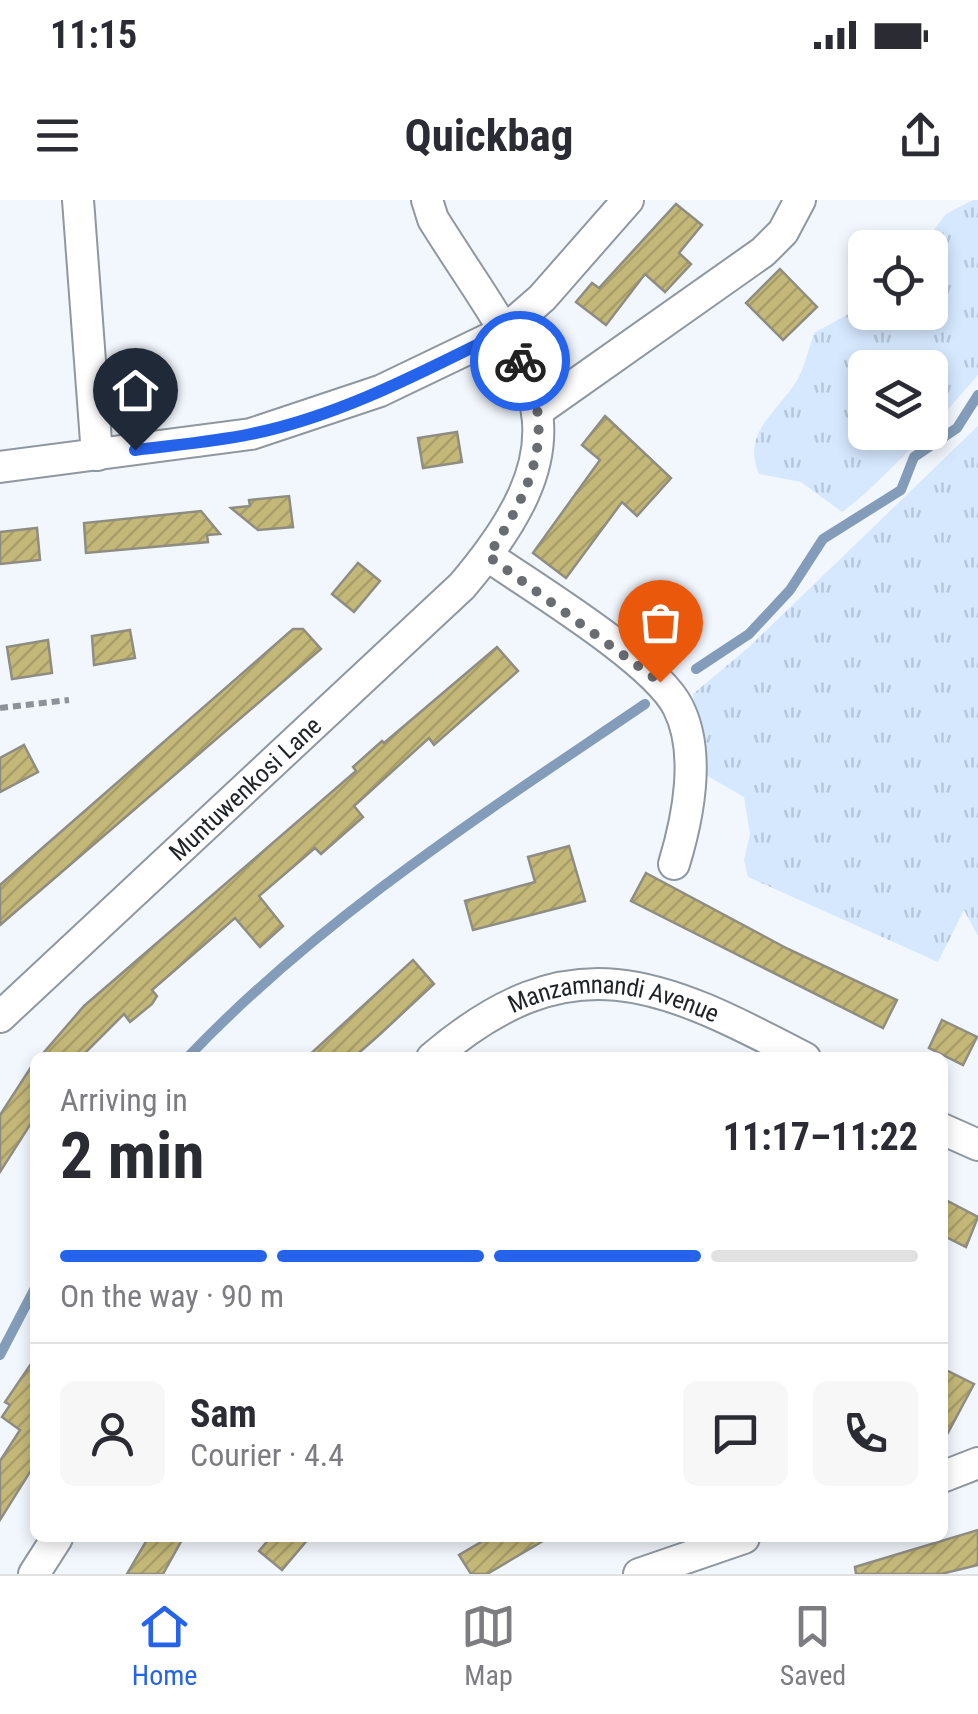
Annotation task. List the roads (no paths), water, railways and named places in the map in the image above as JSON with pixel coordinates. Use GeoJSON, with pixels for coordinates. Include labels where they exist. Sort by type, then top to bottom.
{"type":"FeatureCollection","features":[{"type":"Feature","properties":{"kind":"street"},"geometry":{"type":"LineString","coordinates":[[78,200],[96,455]]}},
{"type":"Feature","properties":{"kind":"street","name":"Muntuwenkosi Lane"},"geometry":{"type":"LineString","coordinates":[[0,1016],[378,667],[488,556],[532,482],[540,448],[539,410],[530,379],[433,220],[426,200]]}},
{"type":"Feature","properties":{"kind":"street"},"geometry":{"type":"LineString","coordinates":[[0,466],[251,434],[380,392],[503,332],[542,298],[628,200]]}},
{"type":"Feature","properties":{"kind":"street"},"geometry":{"type":"LineString","coordinates":[[539,410],[763,252],[782,232],[800,200]]}},
{"type":"Feature","properties":{"kind":"street"},"geometry":{"type":"LineString","coordinates":[[488,556],[660,682],[678,705],[686,729],[688,798],[674,864]]}},
{"type":"Feature","properties":{"kind":"street","name":"Manzamnandi Avenue"},"geometry":{"type":"LineString","coordinates":[[440,1052],[478,1022],[520,1000],[580,983],[616,983],[685,999],[793,1052]]}},
{"type":"Feature","properties":{"kind":"street"},"geometry":{"type":"LineString","coordinates":[[948,1132],[978,1145]]}},
{"type":"Feature","properties":{"kind":"street"},"geometry":{"type":"LineString","coordinates":[[948,1475],[978,1463]]}},
{"type":"Feature","properties":{"kind":"street"},"geometry":{"type":"LineString","coordinates":[[34,1574],[55,1542]]}},
{"type":"Feature","properties":{"kind":"street"},"geometry":{"type":"LineString","coordinates":[[638,1574],[732,1542]]}},
{"type":"Feature","properties":{"kind":"waterway"},"geometry":{"type":"LineString","coordinates":[[696,669],[749,634],[790,590],[823,539],[901,490],[914,457],[957,428],[978,395]]}},
{"type":"Feature","properties":{"kind":"waterway"},"geometry":{"type":"LineString","coordinates":[[193,1052],[238,1007],[348,913],[645,704]]}},
{"type":"Feature","properties":{"kind":"waterway"},"geometry":{"type":"LineString","coordinates":[[0,1355],[30,1298]]}}]}
